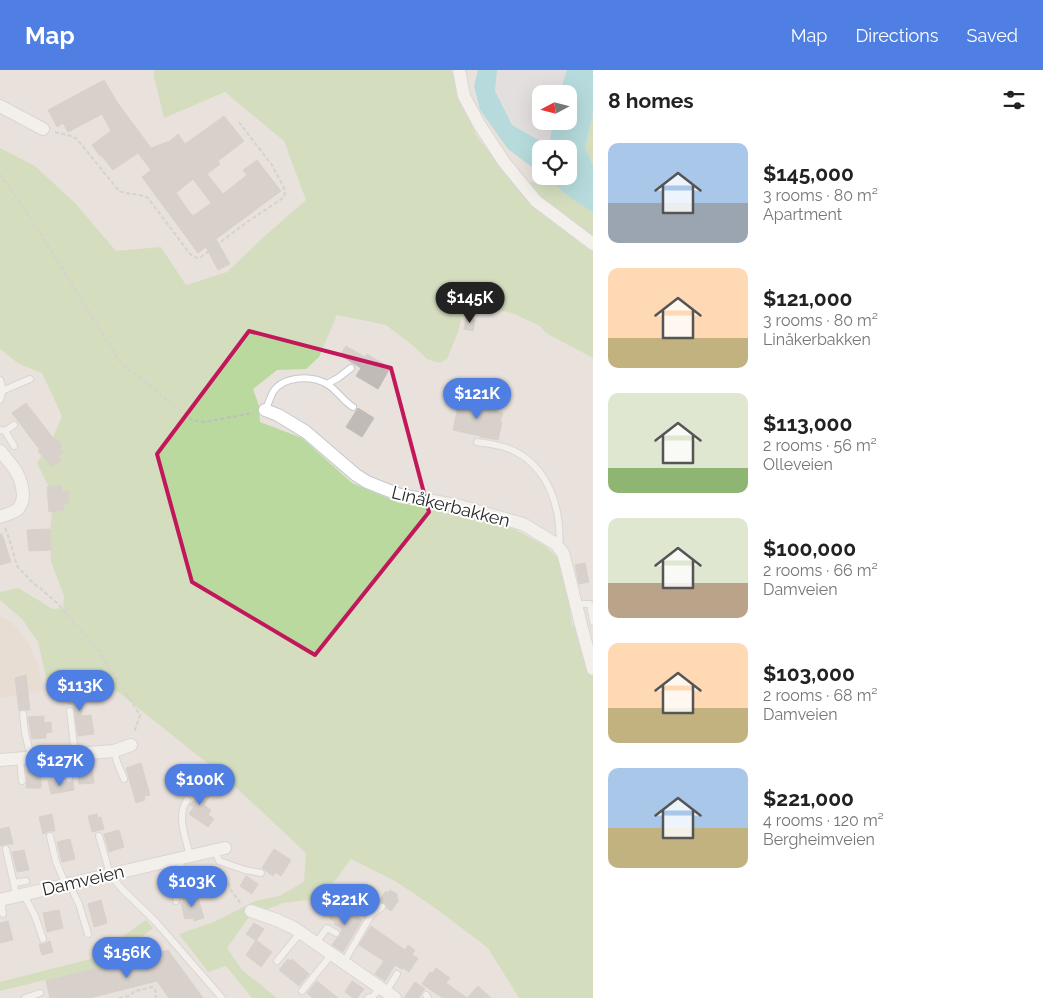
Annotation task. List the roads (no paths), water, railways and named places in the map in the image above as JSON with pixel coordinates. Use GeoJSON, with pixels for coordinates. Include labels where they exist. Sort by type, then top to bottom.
{"type":"FeatureCollection","features":[{"type":"Feature","properties":{"kind":"street"},"geometry":{"type":"LineString","coordinates":[[459,70],[464,96],[479,124],[504,162],[536,201],[593,244]]}},
{"type":"Feature","properties":{"kind":"street"},"geometry":{"type":"LineString","coordinates":[[0,106],[43,129]]}},
{"type":"Feature","properties":{"kind":"street","name":"Linåkerbakken"},"geometry":{"type":"LineString","coordinates":[[265,410],[278,415],[306,432],[356,475],[367,482],[400,495],[460,506],[523,524],[556,544],[559,548]]}},
{"type":"Feature","properties":{"kind":"street"},"geometry":{"type":"LineString","coordinates":[[0,450],[19,475],[22,484],[23,500],[18,508],[0,517]]}},
{"type":"Feature","properties":{"kind":"street"},"geometry":{"type":"LineString","coordinates":[[559,548],[563,553],[593,669]]}},
{"type":"Feature","properties":{"kind":"street"},"geometry":{"type":"LineString","coordinates":[[0,760],[114,751],[131,745]]}},
{"type":"Feature","properties":{"kind":"street","name":"Damveien"},"geometry":{"type":"LineString","coordinates":[[0,900],[184,857],[220,853]]}},
{"type":"Feature","properties":{"kind":"street"},"geometry":{"type":"LineString","coordinates":[[251,911],[262,920],[294,928],[301,932],[387,993]]}},
{"type":"Feature","properties":{"kind":"lane"},"geometry":{"type":"LineString","coordinates":[[327,384],[351,368]]}},
{"type":"Feature","properties":{"kind":"lane"},"geometry":{"type":"LineString","coordinates":[[265,410],[273,392],[279,386],[288,381],[304,378],[318,380],[327,384],[346,403],[353,407]]}},
{"type":"Feature","properties":{"kind":"lane"},"geometry":{"type":"LineString","coordinates":[[2,390],[30,379]]}},
{"type":"Feature","properties":{"kind":"lane"},"geometry":{"type":"LineString","coordinates":[[0,380],[2,390],[0,400]]}},
{"type":"Feature","properties":{"kind":"lane"},"geometry":{"type":"LineString","coordinates":[[14,425],[2,430],[14,446]]}},
{"type":"Feature","properties":{"kind":"lane"},"geometry":{"type":"LineString","coordinates":[[477,442],[513,450],[528,459],[538,470],[548,484],[556,508],[560,532],[559,548]]}},
{"type":"Feature","properties":{"kind":"lane"},"geometry":{"type":"LineString","coordinates":[[576,604],[590,604],[593,622]]}},
{"type":"Feature","properties":{"kind":"lane"},"geometry":{"type":"LineString","coordinates":[[69,778],[70,711]]}},
{"type":"Feature","properties":{"kind":"lane"},"geometry":{"type":"LineString","coordinates":[[22,782],[25,758],[24,714]]}},
{"type":"Feature","properties":{"kind":"lane"},"geometry":{"type":"LineString","coordinates":[[114,751],[124,779]]}},
{"type":"Feature","properties":{"kind":"lane"},"geometry":{"type":"LineString","coordinates":[[50,756],[55,777]]}},
{"type":"Feature","properties":{"kind":"lane"},"geometry":{"type":"LineString","coordinates":[[176,901],[184,857],[182,818],[184,805],[187,800]]}},
{"type":"Feature","properties":{"kind":"lane"},"geometry":{"type":"LineString","coordinates":[[50,836],[56,862],[79,904],[88,934]]}},
{"type":"Feature","properties":{"kind":"lane"},"geometry":{"type":"LineString","coordinates":[[98,836],[110,874],[122,889],[155,921],[222,998]]}},
{"type":"Feature","properties":{"kind":"lane"},"geometry":{"type":"LineString","coordinates":[[6,849],[14,883],[20,896],[35,916],[43,939]]}},
{"type":"Feature","properties":{"kind":"lane"},"geometry":{"type":"LineString","coordinates":[[220,853],[245,870],[261,873]]}},
{"type":"Feature","properties":{"kind":"lane"},"geometry":{"type":"LineString","coordinates":[[14,883],[26,880]]}},
{"type":"Feature","properties":{"kind":"lane"},"geometry":{"type":"LineString","coordinates":[[0,900],[3,914]]}},
{"type":"Feature","properties":{"kind":"lane"},"geometry":{"type":"LineString","coordinates":[[344,962],[372,915],[382,907]]}},
{"type":"Feature","properties":{"kind":"lane"},"geometry":{"type":"LineString","coordinates":[[316,943],[327,928],[336,933]]}},
{"type":"Feature","properties":{"kind":"lane"},"geometry":{"type":"LineString","coordinates":[[277,962],[301,932]]}},
{"type":"Feature","properties":{"kind":"lane"},"geometry":{"type":"LineString","coordinates":[[302,991],[332,954]]}},
{"type":"Feature","properties":{"kind":"lane"},"geometry":{"type":"LineString","coordinates":[[366,998],[387,993],[397,974]]}},
{"type":"Feature","properties":{"kind":"lane"},"geometry":{"type":"LineString","coordinates":[[25,998],[40,992]]}},
{"type":"Feature","properties":{"kind":"water"},"geometry":{"type":"Polygon","coordinates":[[[478,70],[497,70],[495,91],[512,125],[538,140],[532,140],[532,167],[508,149],[480,110],[474,86],[478,70]]]}},
{"type":"Feature","properties":{"kind":"water"},"geometry":{"type":"Polygon","coordinates":[[[567,70],[593,70],[593,113],[585,148],[593,165],[593,212],[572,199],[556,185],[577,185],[577,140],[550,140],[552,130],[578,130],[578,85],[562,85],[567,70]]]}}]}
